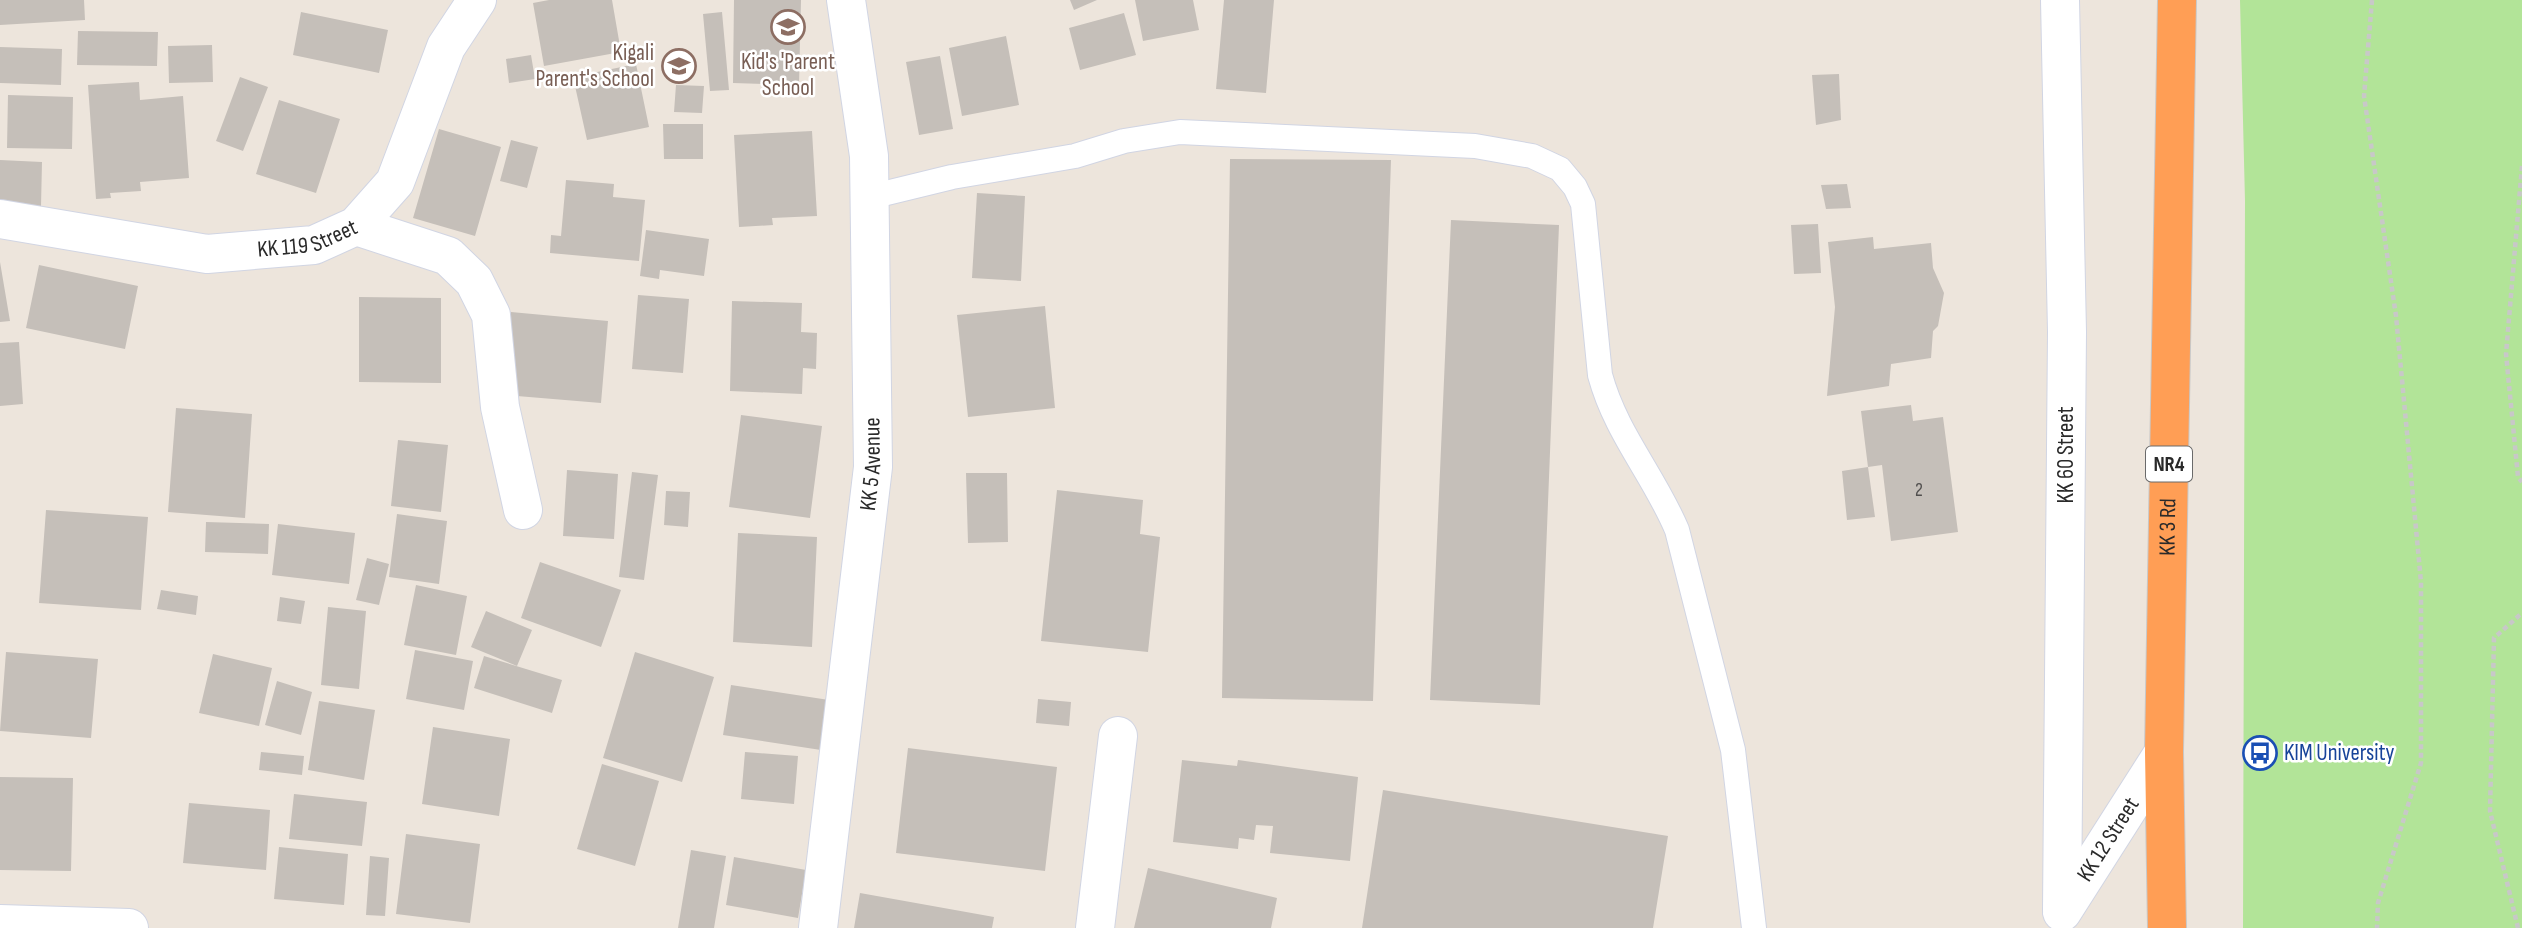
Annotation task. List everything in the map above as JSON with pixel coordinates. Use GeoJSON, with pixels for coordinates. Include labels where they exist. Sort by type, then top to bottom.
{"type":"FeatureCollection","features":[{"type":"Feature","properties":{"kind":"highway","name":"KK 3 Rd"},"geometry":{"type":"LineString","coordinates":[[2167,928],[2164,752],[2177,0]]}},
{"type":"Feature","properties":{"kind":"street","name":"KK 119 Street"},"geometry":{"type":"LineString","coordinates":[[0,219],[206,254],[314,244],[356,226],[395,182],[446,47],[477,0]]}},
{"type":"Feature","properties":{"kind":"street","name":"KK 5 Avenue"},"geometry":{"type":"LineString","coordinates":[[818,928],[873,467],[869,156],[846,0]]}},
{"type":"Feature","properties":{"kind":"street","name":"KK 60 Street"},"geometry":{"type":"LineString","coordinates":[[2060,0],[2067,332],[2061,919]]}},
{"type":"Feature","properties":{"kind":"street"},"geometry":{"type":"LineString","coordinates":[[356,226],[448,256],[474,281],[491,315],[500,407],[523,510]]}},
{"type":"Feature","properties":{"kind":"street"},"geometry":{"type":"LineString","coordinates":[[1095,928],[1118,736]]}},
{"type":"Feature","properties":{"kind":"street","name":"KK 12 Street"},"geometry":{"type":"LineString","coordinates":[[2061,919],[2164,752]]}},
{"type":"Feature","properties":{"kind":"street"},"geometry":{"type":"LineString","coordinates":[[0,925],[129,928]]}},
{"type":"Feature","properties":{"kind":"lane"},"geometry":{"type":"LineString","coordinates":[[870,198],[952,177],[1075,156],[1124,141],[1180,132],[1475,146],[1532,156],[1560,169],[1575,187],[1583,204],[1600,375],[1607,399],[1616,423],[1667,505],[1687,569],[1733,750],[1754,928]]}},
{"type":"Feature","properties":{"kind":"path"},"geometry":{"type":"LineString","coordinates":[[2372,0],[2364,96],[2396,316],[2421,582],[2421,763],[2378,903],[2377,928]]}},
{"type":"Feature","properties":{"kind":"path"},"geometry":{"type":"LineString","coordinates":[[2522,166],[2505,354],[2518,477],[2522,482]]}},
{"type":"Feature","properties":{"kind":"path"},"geometry":{"type":"LineString","coordinates":[[2518,928],[2490,811],[2494,638],[2522,613]]}},
{"type":"Feature","properties":{"kind":"green space"},"geometry":{"type":"Polygon","coordinates":[[[2240,0],[2522,0],[2522,928],[2243,928],[2245,201],[2240,0]]]}},
{"type":"Feature","properties":{"kind":"building"},"geometry":{"type":"Polygon","coordinates":[[[0,0],[84,0],[85,20],[0,25],[0,0]]]}},
{"type":"Feature","properties":{"kind":"building"},"geometry":{"type":"Polygon","coordinates":[[[549,0],[612,0],[621,52],[544,66],[533,3],[549,0]]]}},
{"type":"Feature","properties":{"kind":"building"},"geometry":{"type":"Polygon","coordinates":[[[734,0],[801,0],[799,85],[733,83],[734,0]]]}},
{"type":"Feature","properties":{"kind":"building"},"geometry":{"type":"Polygon","coordinates":[[[1070,0],[1097,0],[1074,10],[1070,0]]]}},
{"type":"Feature","properties":{"kind":"building"},"geometry":{"type":"Polygon","coordinates":[[[1135,0],[1193,0],[1199,30],[1143,41],[1135,0]]]}},
{"type":"Feature","properties":{"kind":"building"},"geometry":{"type":"Polygon","coordinates":[[[1224,0],[1274,0],[1266,93],[1216,89],[1224,0]]]}},
{"type":"Feature","properties":{"kind":"building"},"geometry":{"type":"Polygon","coordinates":[[[301,12],[388,30],[379,73],[293,55],[301,12]]]}},
{"type":"Feature","properties":{"kind":"building"},"geometry":{"type":"Polygon","coordinates":[[[722,12],[729,90],[710,91],[703,14],[722,12]]]}},
{"type":"Feature","properties":{"kind":"building"},"geometry":{"type":"Polygon","coordinates":[[[1124,13],[1136,55],[1080,70],[1069,28],[1124,13]]]}},
{"type":"Feature","properties":{"kind":"building"},"geometry":{"type":"Polygon","coordinates":[[[78,31],[158,32],[157,66],[77,65],[78,31]]]}},
{"type":"Feature","properties":{"kind":"building"},"geometry":{"type":"Polygon","coordinates":[[[1006,36],[1019,105],[962,116],[949,48],[1006,36]]]}},
{"type":"Feature","properties":{"kind":"building"},"geometry":{"type":"Polygon","coordinates":[[[212,45],[213,82],[169,83],[168,46],[212,45]]]}},
{"type":"Feature","properties":{"kind":"building"},"geometry":{"type":"Polygon","coordinates":[[[0,47],[62,49],[61,85],[0,83],[0,47]]]}},
{"type":"Feature","properties":{"kind":"building"},"geometry":{"type":"Polygon","coordinates":[[[531,55],[535,79],[509,83],[506,59],[531,55]]]}},
{"type":"Feature","properties":{"kind":"building"},"geometry":{"type":"Polygon","coordinates":[[[940,56],[953,129],[919,135],[906,62],[940,56]]]}},
{"type":"Feature","properties":{"kind":"building"},"geometry":{"type":"Polygon","coordinates":[[[636,64],[649,127],[587,140],[573,77],[636,64]]]}},
{"type":"Feature","properties":{"kind":"building"},"geometry":{"type":"Polygon","coordinates":[[[1839,74],[1841,120],[1816,125],[1812,75],[1839,74]]]}},
{"type":"Feature","properties":{"kind":"building"},"geometry":{"type":"Polygon","coordinates":[[[240,77],[268,87],[243,151],[216,141],[240,77]]]}},
{"type":"Feature","properties":{"kind":"building"},"geometry":{"type":"Polygon","coordinates":[[[139,82],[140,100],[183,96],[189,178],[140,182],[141,191],[110,193],[111,198],[96,199],[88,85],[139,82]]]}},
{"type":"Feature","properties":{"kind":"building"},"geometry":{"type":"Polygon","coordinates":[[[676,85],[704,86],[702,113],[674,112],[676,85]]]}},
{"type":"Feature","properties":{"kind":"building"},"geometry":{"type":"Polygon","coordinates":[[[8,95],[73,97],[72,149],[7,148],[8,95]]]}},
{"type":"Feature","properties":{"kind":"building"},"geometry":{"type":"Polygon","coordinates":[[[279,100],[340,119],[316,193],[256,174],[279,100]]]}},
{"type":"Feature","properties":{"kind":"building"},"geometry":{"type":"Polygon","coordinates":[[[663,124],[703,124],[703,159],[664,159],[663,124]]]}},
{"type":"Feature","properties":{"kind":"building"},"geometry":{"type":"Polygon","coordinates":[[[439,129],[501,147],[475,236],[413,218],[439,129]]]}},
{"type":"Feature","properties":{"kind":"building"},"geometry":{"type":"Polygon","coordinates":[[[812,131],[817,216],[772,218],[773,225],[739,227],[734,135],[812,131]]]}},
{"type":"Feature","properties":{"kind":"building"},"geometry":{"type":"Polygon","coordinates":[[[511,140],[538,147],[527,188],[500,181],[511,140]]]}},
{"type":"Feature","properties":{"kind":"building"},"geometry":{"type":"Polygon","coordinates":[[[1230,159],[1391,160],[1373,701],[1222,698],[1230,159]]]}},
{"type":"Feature","properties":{"kind":"building"},"geometry":{"type":"Polygon","coordinates":[[[0,160],[42,162],[41,206],[0,204],[0,160]]]}},
{"type":"Feature","properties":{"kind":"building"},"geometry":{"type":"Polygon","coordinates":[[[566,180],[614,184],[613,197],[645,200],[639,261],[550,253],[551,235],[561,236],[566,180]]]}},
{"type":"Feature","properties":{"kind":"building"},"geometry":{"type":"Polygon","coordinates":[[[1847,184],[1851,208],[1826,209],[1821,185],[1847,184]]]}},
{"type":"Feature","properties":{"kind":"building"},"geometry":{"type":"Polygon","coordinates":[[[977,193],[1025,196],[1021,281],[972,278],[977,193]]]}},
{"type":"Feature","properties":{"kind":"building"},"geometry":{"type":"Polygon","coordinates":[[[1451,220],[1559,225],[1540,705],[1430,700],[1451,220]]]}},
{"type":"Feature","properties":{"kind":"building"},"geometry":{"type":"Polygon","coordinates":[[[1818,224],[1821,273],[1794,274],[1791,225],[1818,224]]]}},
{"type":"Feature","properties":{"kind":"building"},"geometry":{"type":"Polygon","coordinates":[[[646,230],[709,239],[704,276],[660,270],[659,279],[640,276],[646,230]]]}},
{"type":"Feature","properties":{"kind":"building"},"geometry":{"type":"Polygon","coordinates":[[[1873,237],[1874,249],[1931,243],[1933,268],[1944,293],[1938,326],[1933,331],[1931,358],[1891,364],[1889,386],[1827,396],[1835,307],[1828,242],[1873,237]]]}},
{"type":"Feature","properties":{"kind":"building"},"geometry":{"type":"Polygon","coordinates":[[[0,262],[10,321],[0,322],[0,262]]]}},
{"type":"Feature","properties":{"kind":"building"},"geometry":{"type":"Polygon","coordinates":[[[39,265],[138,286],[125,349],[26,328],[39,265]]]}},
{"type":"Feature","properties":{"kind":"building"},"geometry":{"type":"Polygon","coordinates":[[[638,295],[689,299],[683,373],[632,369],[638,295]]]}},
{"type":"Feature","properties":{"kind":"building"},"geometry":{"type":"Polygon","coordinates":[[[359,297],[441,298],[441,383],[359,382],[359,297]]]}},
{"type":"Feature","properties":{"kind":"building"},"geometry":{"type":"Polygon","coordinates":[[[732,301],[802,303],[801,332],[817,333],[816,369],[803,368],[802,394],[730,391],[732,301]]]}},
{"type":"Feature","properties":{"kind":"building"},"geometry":{"type":"Polygon","coordinates":[[[1045,306],[1055,408],[968,417],[957,315],[1045,306]]]}},
{"type":"Feature","properties":{"kind":"building"},"geometry":{"type":"Polygon","coordinates":[[[511,312],[608,321],[601,403],[504,395],[511,312]]]}},
{"type":"Feature","properties":{"kind":"building"},"geometry":{"type":"Polygon","coordinates":[[[19,342],[23,404],[0,406],[0,343],[19,342]]]}},
{"type":"Feature","properties":{"kind":"building"},"geometry":{"type":"Polygon","coordinates":[[[1911,405],[1913,421],[1943,417],[1958,532],[1891,541],[1882,465],[1868,467],[1861,411],[1911,405]]]}},
{"type":"Feature","properties":{"kind":"building"},"geometry":{"type":"Polygon","coordinates":[[[176,408],[252,414],[245,518],[168,512],[176,408]]]}},
{"type":"Feature","properties":{"kind":"building"},"geometry":{"type":"Polygon","coordinates":[[[741,415],[822,426],[810,518],[729,507],[741,415]]]}},
{"type":"Feature","properties":{"kind":"building"},"geometry":{"type":"Polygon","coordinates":[[[398,440],[448,445],[441,512],[391,506],[398,440]]]}},
{"type":"Feature","properties":{"kind":"building"},"geometry":{"type":"Polygon","coordinates":[[[1868,467],[1875,517],[1847,520],[1842,471],[1868,467]]]}},
{"type":"Feature","properties":{"kind":"building"},"geometry":{"type":"Polygon","coordinates":[[[567,470],[618,474],[614,539],[563,536],[567,470]]]}},
{"type":"Feature","properties":{"kind":"building"},"geometry":{"type":"Polygon","coordinates":[[[632,472],[658,475],[644,580],[619,577],[632,472]]]}},
{"type":"Feature","properties":{"kind":"building"},"geometry":{"type":"Polygon","coordinates":[[[966,473],[1007,473],[1008,542],[968,543],[966,473]]]}},
{"type":"Feature","properties":{"kind":"building"},"geometry":{"type":"Polygon","coordinates":[[[1057,490],[1143,500],[1140,534],[1160,537],[1148,652],[1041,641],[1057,490]]]}},
{"type":"Feature","properties":{"kind":"building"},"geometry":{"type":"Polygon","coordinates":[[[666,491],[690,492],[688,527],[664,525],[666,491]]]}},
{"type":"Feature","properties":{"kind":"building"},"geometry":{"type":"Polygon","coordinates":[[[46,510],[148,517],[141,610],[39,603],[46,510]]]}},
{"type":"Feature","properties":{"kind":"building"},"geometry":{"type":"Polygon","coordinates":[[[397,514],[447,521],[439,584],[389,577],[397,514]]]}},
{"type":"Feature","properties":{"kind":"building"},"geometry":{"type":"Polygon","coordinates":[[[206,522],[269,524],[268,554],[205,552],[206,522]]]}},
{"type":"Feature","properties":{"kind":"building"},"geometry":{"type":"Polygon","coordinates":[[[278,524],[355,533],[349,584],[272,575],[278,524]]]}},
{"type":"Feature","properties":{"kind":"building"},"geometry":{"type":"Polygon","coordinates":[[[738,533],[817,537],[812,647],[733,642],[738,533]]]}},
{"type":"Feature","properties":{"kind":"building"},"geometry":{"type":"Polygon","coordinates":[[[367,558],[389,564],[379,605],[356,600],[367,558]]]}},
{"type":"Feature","properties":{"kind":"building"},"geometry":{"type":"Polygon","coordinates":[[[540,562],[621,590],[601,647],[521,618],[540,562]]]}},
{"type":"Feature","properties":{"kind":"building"},"geometry":{"type":"Polygon","coordinates":[[[416,585],[467,596],[456,655],[404,645],[416,585]]]}},
{"type":"Feature","properties":{"kind":"building"},"geometry":{"type":"Polygon","coordinates":[[[161,590],[198,596],[196,615],[157,609],[161,590]]]}},
{"type":"Feature","properties":{"kind":"building"},"geometry":{"type":"Polygon","coordinates":[[[280,597],[305,601],[301,624],[277,621],[280,597]]]}},
{"type":"Feature","properties":{"kind":"building"},"geometry":{"type":"Polygon","coordinates":[[[328,607],[366,611],[359,689],[321,685],[328,607]]]}},
{"type":"Feature","properties":{"kind":"building"},"geometry":{"type":"Polygon","coordinates":[[[486,611],[532,630],[517,666],[471,647],[486,611]]]}},
{"type":"Feature","properties":{"kind":"building"},"geometry":{"type":"Polygon","coordinates":[[[415,650],[473,661],[464,710],[406,699],[415,650]]]}},
{"type":"Feature","properties":{"kind":"building"},"geometry":{"type":"Polygon","coordinates":[[[6,652],[98,659],[91,738],[0,731],[6,652]]]}},
{"type":"Feature","properties":{"kind":"building"},"geometry":{"type":"Polygon","coordinates":[[[635,652],[714,677],[682,782],[603,758],[635,652]]]}},
{"type":"Feature","properties":{"kind":"building"},"geometry":{"type":"Polygon","coordinates":[[[213,654],[272,668],[259,726],[199,713],[213,654]]]}},
{"type":"Feature","properties":{"kind":"building"},"geometry":{"type":"Polygon","coordinates":[[[484,656],[562,680],[552,713],[474,688],[484,656]]]}},
{"type":"Feature","properties":{"kind":"building"},"geometry":{"type":"Polygon","coordinates":[[[277,681],[312,692],[301,735],[265,725],[277,681]]]}},
{"type":"Feature","properties":{"kind":"building"},"geometry":{"type":"Polygon","coordinates":[[[731,685],[829,700],[821,750],[723,735],[731,685]]]}},
{"type":"Feature","properties":{"kind":"building"},"geometry":{"type":"Polygon","coordinates":[[[1038,699],[1071,702],[1069,726],[1036,723],[1038,699]]]}},
{"type":"Feature","properties":{"kind":"building"},"geometry":{"type":"Polygon","coordinates":[[[319,701],[375,710],[364,780],[308,770],[319,701]]]}},
{"type":"Feature","properties":{"kind":"building"},"geometry":{"type":"Polygon","coordinates":[[[433,727],[510,739],[499,816],[422,804],[433,727]]]}},
{"type":"Feature","properties":{"kind":"building"},"geometry":{"type":"Polygon","coordinates":[[[908,748],[1057,767],[1045,871],[896,853],[908,748]]]}},
{"type":"Feature","properties":{"kind":"building"},"geometry":{"type":"Polygon","coordinates":[[[261,752],[304,756],[302,775],[259,770],[261,752]]]}},
{"type":"Feature","properties":{"kind":"building"},"geometry":{"type":"Polygon","coordinates":[[[745,752],[798,756],[794,804],[741,799],[745,752]]]}},
{"type":"Feature","properties":{"kind":"building"},"geometry":{"type":"Polygon","coordinates":[[[1182,760],[1237,766],[1238,760],[1358,777],[1350,861],[1270,853],[1273,826],[1256,825],[1254,840],[1239,838],[1238,849],[1173,842],[1182,760]]]}},
{"type":"Feature","properties":{"kind":"building"},"geometry":{"type":"Polygon","coordinates":[[[602,764],[659,781],[635,866],[577,849],[602,764]]]}},
{"type":"Feature","properties":{"kind":"building"},"geometry":{"type":"Polygon","coordinates":[[[0,777],[73,778],[71,871],[0,870],[0,777]]]}},
{"type":"Feature","properties":{"kind":"building"},"geometry":{"type":"Polygon","coordinates":[[[1383,790],[1668,836],[1653,928],[1362,928],[1383,790]]]}},
{"type":"Feature","properties":{"kind":"building"},"geometry":{"type":"Polygon","coordinates":[[[294,794],[367,802],[362,846],[289,839],[294,794]]]}},
{"type":"Feature","properties":{"kind":"building"},"geometry":{"type":"Polygon","coordinates":[[[189,803],[270,810],[266,870],[183,863],[189,803]]]}},
{"type":"Feature","properties":{"kind":"building"},"geometry":{"type":"Polygon","coordinates":[[[406,834],[480,844],[470,923],[396,914],[406,834]]]}},
{"type":"Feature","properties":{"kind":"building"},"geometry":{"type":"Polygon","coordinates":[[[279,847],[348,854],[344,905],[274,899],[279,847]]]}},
{"type":"Feature","properties":{"kind":"building"},"geometry":{"type":"Polygon","coordinates":[[[691,850],[726,856],[714,928],[678,928],[691,850]]]}},
{"type":"Feature","properties":{"kind":"building"},"geometry":{"type":"Polygon","coordinates":[[[370,856],[389,858],[385,916],[366,915],[370,856]]]}},
{"type":"Feature","properties":{"kind":"building"},"geometry":{"type":"Polygon","coordinates":[[[734,857],[806,870],[798,918],[726,905],[734,857]]]}},
{"type":"Feature","properties":{"kind":"building"},"geometry":{"type":"Polygon","coordinates":[[[1148,868],[1277,898],[1271,928],[1134,928],[1148,868]]]}},
{"type":"Feature","properties":{"kind":"building"},"geometry":{"type":"Polygon","coordinates":[[[860,893],[994,917],[992,928],[854,928],[860,893]]]}},
{"type":"Feature","properties":{"kind":"place","name":"Kid's 'Parent School"},"geometry":{"type":"Point","coordinates":[788,27]}},
{"type":"Feature","properties":{"kind":"place","name":"Kigali Parent's School"},"geometry":{"type":"Point","coordinates":[679,66]}},
{"type":"Feature","properties":{"kind":"place","name":"KIM University"},"geometry":{"type":"Point","coordinates":[2260,753]}}]}
